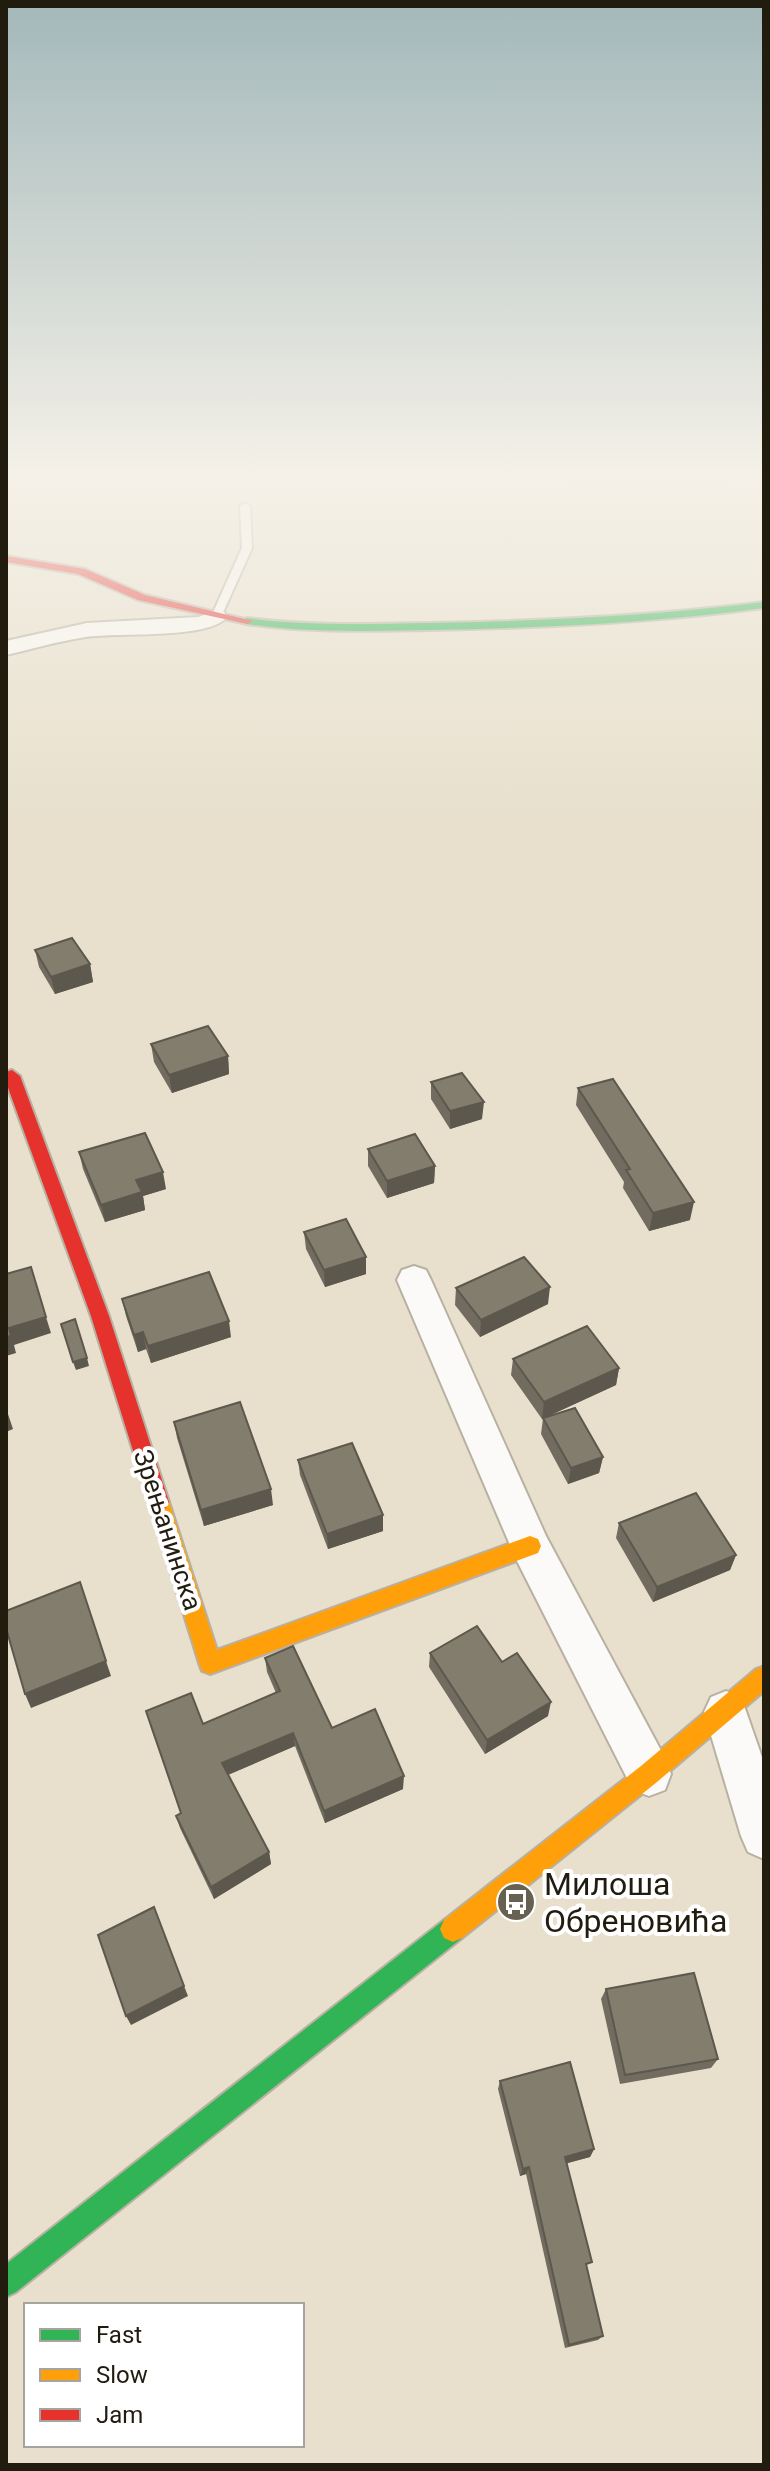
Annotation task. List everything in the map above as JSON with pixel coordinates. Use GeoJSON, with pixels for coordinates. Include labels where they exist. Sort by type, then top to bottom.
{"type":"FeatureCollection","features":[{"type":"Feature","properties":{"kind":"street"},"geometry":{"type":"LineString","coordinates":[[122,589],[142,598],[216,617],[295,628],[385,629],[655,620],[764,605]]}},
{"type":"Feature","properties":{"kind":"street"},"geometry":{"type":"LineString","coordinates":[[6,648],[87,630],[201,623],[216,617]]}},
{"type":"Feature","properties":{"kind":"street","name":"Зрењанинска"},"geometry":{"type":"LineString","coordinates":[[12,1076],[100,1316],[210,1663],[530,1546]]}},
{"type":"Feature","properties":{"kind":"street"},"geometry":{"type":"LineString","coordinates":[[414,1280],[530,1546],[649,1774]]}},
{"type":"Feature","properties":{"kind":"street"},"geometry":{"type":"LineString","coordinates":[[6,2282],[649,1774],[764,1677]]}},
{"type":"Feature","properties":{"kind":"street"},"geometry":{"type":"LineString","coordinates":[[726,1712],[764,1836]]}},
{"type":"Feature","properties":{"kind":"lane"},"geometry":{"type":"LineString","coordinates":[[216,617],[228,589]]}},
{"type":"Feature","properties":{"kind":"building"},"geometry":{"type":"Polygon","coordinates":[[[72,938],[90,964],[51,977],[35,950],[72,938]]]}},
{"type":"Feature","properties":{"kind":"building"},"geometry":{"type":"Polygon","coordinates":[[[208,1026],[228,1056],[169,1075],[151,1044],[208,1026]]]}},
{"type":"Feature","properties":{"kind":"building"},"geometry":{"type":"Polygon","coordinates":[[[462,1073],[484,1102],[450,1111],[431,1082],[462,1073]]]}},
{"type":"Feature","properties":{"kind":"building"},"geometry":{"type":"Polygon","coordinates":[[[613,1079],[694,1202],[653,1213],[626,1170],[630,1169],[578,1088],[613,1079]]]}},
{"type":"Feature","properties":{"kind":"building"},"geometry":{"type":"Polygon","coordinates":[[[145,1133],[163,1172],[136,1180],[142,1192],[101,1205],[79,1152],[145,1133]]]}},
{"type":"Feature","properties":{"kind":"building"},"geometry":{"type":"Polygon","coordinates":[[[415,1134],[435,1166],[387,1181],[368,1149],[415,1134]]]}},
{"type":"Feature","properties":{"kind":"building"},"geometry":{"type":"Polygon","coordinates":[[[346,1219],[366,1257],[324,1270],[304,1232],[346,1219]]]}},
{"type":"Feature","properties":{"kind":"building"},"geometry":{"type":"Polygon","coordinates":[[[524,1257],[550,1287],[481,1320],[456,1288],[524,1257]]]}},
{"type":"Feature","properties":{"kind":"building"},"geometry":{"type":"Polygon","coordinates":[[[31,1267],[46,1317],[9,1328],[11,1336],[6,1337],[6,1274],[31,1267]]]}},
{"type":"Feature","properties":{"kind":"building"},"geometry":{"type":"Polygon","coordinates":[[[209,1272],[229,1321],[148,1346],[143,1332],[134,1335],[122,1299],[209,1272]]]}},
{"type":"Feature","properties":{"kind":"building"},"geometry":{"type":"Polygon","coordinates":[[[75,1319],[87,1358],[73,1362],[61,1324],[75,1319]]]}},
{"type":"Feature","properties":{"kind":"building"},"geometry":{"type":"Polygon","coordinates":[[[587,1326],[619,1368],[544,1402],[513,1359],[587,1326]]]}},
{"type":"Feature","properties":{"kind":"building"},"geometry":{"type":"Polygon","coordinates":[[[240,1402],[271,1489],[201,1510],[174,1422],[240,1402]]]}},
{"type":"Feature","properties":{"kind":"building"},"geometry":{"type":"Polygon","coordinates":[[[575,1408],[603,1457],[571,1468],[543,1418],[575,1408]]]}},
{"type":"Feature","properties":{"kind":"building"},"geometry":{"type":"Polygon","coordinates":[[[352,1443],[383,1515],[327,1534],[298,1460],[352,1443]]]}},
{"type":"Feature","properties":{"kind":"building"},"geometry":{"type":"Polygon","coordinates":[[[696,1493],[736,1555],[657,1587],[619,1523],[696,1493]]]}},
{"type":"Feature","properties":{"kind":"building"},"geometry":{"type":"Polygon","coordinates":[[[80,1582],[106,1661],[25,1694],[6,1628],[6,1611],[80,1582]]]}},
{"type":"Feature","properties":{"kind":"building"},"geometry":{"type":"Polygon","coordinates":[[[477,1626],[502,1662],[517,1653],[551,1702],[487,1740],[430,1653],[477,1626]]]}},
{"type":"Feature","properties":{"kind":"building"},"geometry":{"type":"Polygon","coordinates":[[[293,1646],[332,1728],[375,1709],[404,1776],[324,1811],[293,1733],[222,1763],[269,1852],[211,1887],[176,1816],[181,1813],[146,1711],[191,1693],[203,1724],[280,1691],[265,1658],[293,1646]]]}},
{"type":"Feature","properties":{"kind":"building"},"geometry":{"type":"Polygon","coordinates":[[[154,1907],[184,1986],[126,2016],[98,1935],[154,1907]]]}},
{"type":"Feature","properties":{"kind":"building"},"geometry":{"type":"Polygon","coordinates":[[[694,1973],[718,2059],[625,2075],[606,1989],[694,1973]]]}},
{"type":"Feature","properties":{"kind":"building"},"geometry":{"type":"Polygon","coordinates":[[[570,2062],[594,2149],[565,2157],[592,2262],[586,2264],[603,2336],[569,2345],[529,2167],[523,2169],[500,2081],[570,2062]]]}},
{"type":"Feature","properties":{"kind":"traffic: fast"},"geometry":{"type":"LineString","coordinates":[[247,621],[295,628],[530,624],[647,618],[764,605]]}},
{"type":"Feature","properties":{"kind":"traffic: fast"},"geometry":{"type":"LineString","coordinates":[[6,2282],[453,1929]]}},
{"type":"Feature","properties":{"kind":"traffic: slow"},"geometry":{"type":"LineString","coordinates":[[159,1502],[210,1663],[530,1546]]}},
{"type":"Feature","properties":{"kind":"traffic: slow"},"geometry":{"type":"LineString","coordinates":[[453,1929],[649,1774],[764,1677]]}},
{"type":"Feature","properties":{"kind":"traffic: jam"},"geometry":{"type":"LineString","coordinates":[[122,589],[142,598],[247,621]]}},
{"type":"Feature","properties":{"kind":"traffic: jam"},"geometry":{"type":"LineString","coordinates":[[12,1076],[100,1316],[159,1502]]}},
{"type":"Feature","properties":{"kind":"place","name":"Милоша Обреновића"},"geometry":{"type":"Point","coordinates":[516,1902]}}]}
